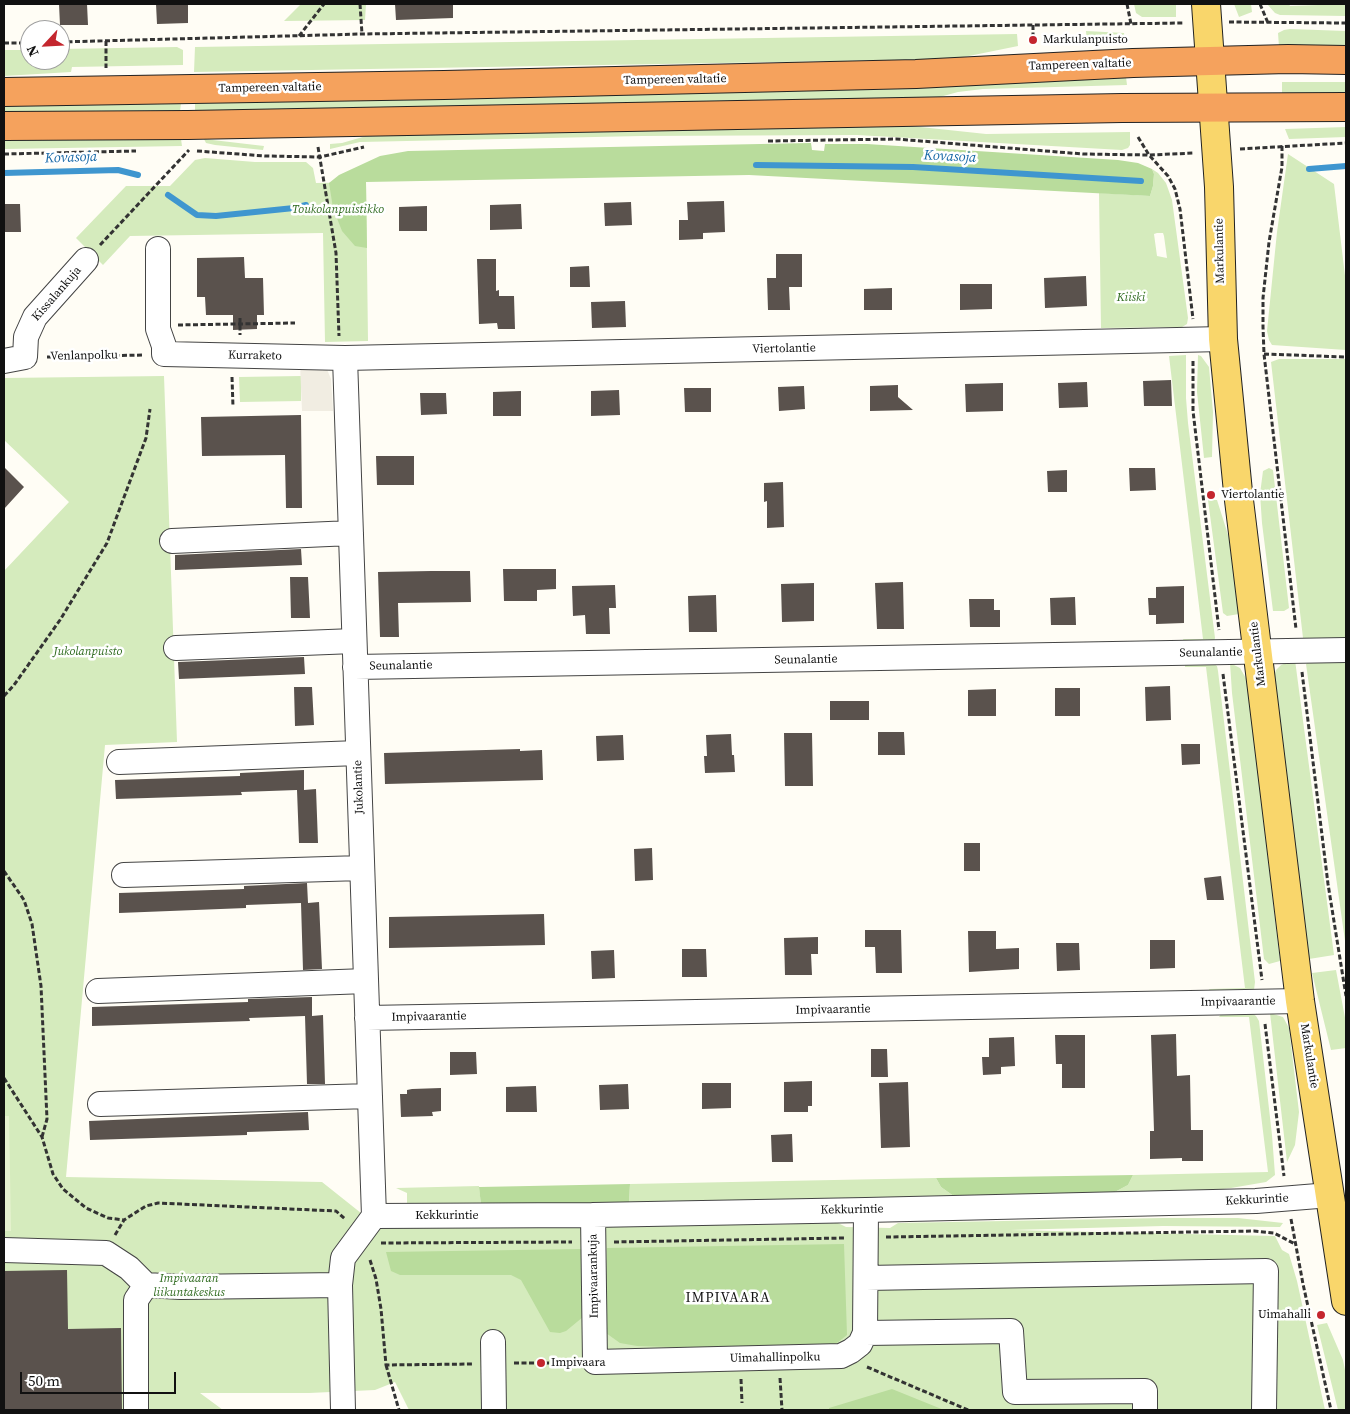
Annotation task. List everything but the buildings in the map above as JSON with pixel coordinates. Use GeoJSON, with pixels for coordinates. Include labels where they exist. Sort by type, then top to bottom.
{"type":"FeatureCollection","features":[{"type":"Feature","properties":{"kind":"highway","name":"Tampereen valtatie"},"geometry":{"type":"LineString","coordinates":[[4,92],[444,85],[916,74],[1036,67],[1211,61],[1346,60]]}},
{"type":"Feature","properties":{"kind":"highway"},"geometry":{"type":"LineString","coordinates":[[4,126],[188,125],[1214,107],[1346,107]]}},
{"type":"Feature","properties":{"kind":"main road","name":"Markulantie"},"geometry":{"type":"LineString","coordinates":[[1206,4],[1219,186],[1223,338],[1257,652],[1300,1001],[1346,1301]]}},
{"type":"Feature","properties":{"kind":"street"},"geometry":{"type":"LineString","coordinates":[[158,249],[158,325],[164,354]]}},
{"type":"Feature","properties":{"kind":"street","name":"Kissalankuja"},"geometry":{"type":"LineString","coordinates":[[14,359],[35,317],[86,260]]}},
{"type":"Feature","properties":{"kind":"street","name":"Viertolantie"},"geometry":{"type":"LineString","coordinates":[[345,358],[1180,341],[1223,338]]}},
{"type":"Feature","properties":{"kind":"street","name":"Kurraketo"},"geometry":{"type":"LineString","coordinates":[[164,354],[345,358]]}},
{"type":"Feature","properties":{"kind":"street","name":"Jukolantie"},"geometry":{"type":"LineString","coordinates":[[345,358],[374,1216]]}},
{"type":"Feature","properties":{"kind":"street"},"geometry":{"type":"LineString","coordinates":[[172,541],[350,533]]}},
{"type":"Feature","properties":{"kind":"street"},"geometry":{"type":"LineString","coordinates":[[176,648],[354,641]]}},
{"type":"Feature","properties":{"kind":"street","name":"Seunalantie"},"geometry":{"type":"LineString","coordinates":[[355,667],[1346,650]]}},
{"type":"Feature","properties":{"kind":"street"},"geometry":{"type":"LineString","coordinates":[[119,762],[358,753]]}},
{"type":"Feature","properties":{"kind":"street"},"geometry":{"type":"LineString","coordinates":[[124,875],[362,868]]}},
{"type":"Feature","properties":{"kind":"street"},"geometry":{"type":"LineString","coordinates":[[98,991],[366,981]]}},
{"type":"Feature","properties":{"kind":"street","name":"Impivaarantie"},"geometry":{"type":"LineString","coordinates":[[367,1018],[1300,1001]]}},
{"type":"Feature","properties":{"kind":"street"},"geometry":{"type":"LineString","coordinates":[[100,1104],[370,1096]]}},
{"type":"Feature","properties":{"kind":"street","name":"Kekkurintie"},"geometry":{"type":"LineString","coordinates":[[374,1216],[593,1215],[866,1210],[1256,1201],[1330,1195]]}},
{"type":"Feature","properties":{"kind":"street"},"geometry":{"type":"LineString","coordinates":[[841,1356],[852,1352],[860,1344],[865,1333],[866,1210]]}},
{"type":"Feature","properties":{"kind":"street","name":"Impivaarankuja"},"geometry":{"type":"LineString","coordinates":[[593,1215],[595,1362]]}},
{"type":"Feature","properties":{"kind":"street"},"geometry":{"type":"LineString","coordinates":[[343,1410],[340,1285],[343,1258],[374,1216]]}},
{"type":"Feature","properties":{"kind":"street"},"geometry":{"type":"LineString","coordinates":[[4,1250],[106,1253],[129,1268],[146,1285],[181,1287],[340,1285]]}},
{"type":"Feature","properties":{"kind":"street"},"geometry":{"type":"LineString","coordinates":[[866,1278],[1266,1271],[1264,1410]]}},
{"type":"Feature","properties":{"kind":"street"},"geometry":{"type":"LineString","coordinates":[[136,1410],[136,1300],[146,1285]]}},
{"type":"Feature","properties":{"kind":"street"},"geometry":{"type":"LineString","coordinates":[[865,1333],[1011,1331],[1015,1392],[1145,1391],[1145,1410]]}},
{"type":"Feature","properties":{"kind":"street"},"geometry":{"type":"LineString","coordinates":[[493,1353],[494,1410]]}},
{"type":"Feature","properties":{"kind":"street","name":"Uimahallinpolku"},"geometry":{"type":"LineString","coordinates":[[595,1362],[841,1356]]}},
{"type":"Feature","properties":{"kind":"path"},"geometry":{"type":"LineString","coordinates":[[299,36],[324,4]]}},
{"type":"Feature","properties":{"kind":"path"},"geometry":{"type":"LineString","coordinates":[[360,4],[362,34]]}},
{"type":"Feature","properties":{"kind":"path"},"geometry":{"type":"LineString","coordinates":[[1127,4],[1131,24]]}},
{"type":"Feature","properties":{"kind":"path"},"geometry":{"type":"LineString","coordinates":[[1260,4],[1268,23]]}},
{"type":"Feature","properties":{"kind":"path"},"geometry":{"type":"LineString","coordinates":[[1248,22],[1346,23]]}},
{"type":"Feature","properties":{"kind":"path"},"geometry":{"type":"LineString","coordinates":[[70,42],[362,34],[1165,23]]}},
{"type":"Feature","properties":{"kind":"path"},"geometry":{"type":"LineString","coordinates":[[1033,25],[1033,40]]}},
{"type":"Feature","properties":{"kind":"path"},"geometry":{"type":"LineString","coordinates":[[106,41],[106,68]]}},
{"type":"Feature","properties":{"kind":"path"},"geometry":{"type":"LineString","coordinates":[[4,43],[20,43]]}},
{"type":"Feature","properties":{"kind":"path"},"geometry":{"type":"LineString","coordinates":[[1138,137],[1149,155],[1168,176],[1176,189],[1193,308],[1193,326]]}},
{"type":"Feature","properties":{"kind":"path"},"geometry":{"type":"LineString","coordinates":[[758,141],[896,139],[1083,154],[1149,155]]}},
{"type":"Feature","properties":{"kind":"path"},"geometry":{"type":"LineString","coordinates":[[1346,143],[1282,146],[1282,167],[1263,298],[1264,354],[1299,651],[1328,884],[1346,996]]}},
{"type":"Feature","properties":{"kind":"path"},"geometry":{"type":"LineString","coordinates":[[318,147],[336,253],[339,344],[345,358]]}},
{"type":"Feature","properties":{"kind":"path"},"geometry":{"type":"LineString","coordinates":[[179,151],[320,157],[365,147]]}},
{"type":"Feature","properties":{"kind":"path"},"geometry":{"type":"LineString","coordinates":[[86,260],[189,150]]}},
{"type":"Feature","properties":{"kind":"path"},"geometry":{"type":"LineString","coordinates":[[4,154],[140,151]]}},
{"type":"Feature","properties":{"kind":"path"},"geometry":{"type":"LineString","coordinates":[[158,325],[295,323]]}},
{"type":"Feature","properties":{"kind":"path"},"geometry":{"type":"LineString","coordinates":[[1193,353],[1193,412],[1261,971],[1283,1169]]}},
{"type":"Feature","properties":{"kind":"path","name":"Venlanpolku"},"geometry":{"type":"LineString","coordinates":[[14,359],[164,354]]}},
{"type":"Feature","properties":{"kind":"path"},"geometry":{"type":"LineString","coordinates":[[1264,354],[1346,357]]}},
{"type":"Feature","properties":{"kind":"path"},"geometry":{"type":"LineString","coordinates":[[231,356],[233,406]]}},
{"type":"Feature","properties":{"kind":"path"},"geometry":{"type":"LineString","coordinates":[[4,696],[14,685],[60,620],[107,543],[146,438],[150,409]]}},
{"type":"Feature","properties":{"kind":"path"},"geometry":{"type":"LineString","coordinates":[[4,871],[24,900],[32,924],[40,978],[47,1119],[42,1137]]}},
{"type":"Feature","properties":{"kind":"path"},"geometry":{"type":"LineString","coordinates":[[4,1078],[42,1137],[54,1174],[64,1189],[86,1208],[108,1218],[124,1220]]}},
{"type":"Feature","properties":{"kind":"path"},"geometry":{"type":"LineString","coordinates":[[106,1253],[124,1220],[146,1206],[158,1203],[336,1211],[359,1236],[376,1280],[381,1310],[386,1366],[399,1410]]}},
{"type":"Feature","properties":{"kind":"path"},"geometry":{"type":"LineString","coordinates":[[359,1236],[375,1243],[594,1242],[1254,1231],[1274,1233],[1295,1244],[1331,1410]]}},
{"type":"Feature","properties":{"kind":"path"},"geometry":{"type":"LineString","coordinates":[[386,1366],[493,1353],[595,1362]]}},
{"type":"Feature","properties":{"kind":"path"},"geometry":{"type":"LineString","coordinates":[[841,1356],[968,1410]]}},
{"type":"Feature","properties":{"kind":"path"},"geometry":{"type":"LineString","coordinates":[[780,1358],[782,1410]]}},
{"type":"Feature","properties":{"kind":"green space"},"geometry":{"type":"Polygon","coordinates":[[[301,4],[366,4],[365,20],[284,21],[301,4]]]}},
{"type":"Feature","properties":{"kind":"green space"},"geometry":{"type":"Polygon","coordinates":[[[1134,4],[1176,4],[1176,17],[1142,17],[1136,13],[1134,4]]]}},
{"type":"Feature","properties":{"kind":"green space"},"geometry":{"type":"Polygon","coordinates":[[[1234,4],[1251,4],[1252,12],[1239,17],[1234,4]]]}},
{"type":"Feature","properties":{"kind":"green space"},"geometry":{"type":"Polygon","coordinates":[[[1267,4],[1289,4],[1290,6],[1346,4],[1346,16],[1280,15],[1275,13],[1267,4]]]}},
{"type":"Feature","properties":{"kind":"green space"},"geometry":{"type":"Polygon","coordinates":[[[1290,29],[1346,31],[1346,45],[1279,47],[1278,33],[1290,29]]]}},
{"type":"Feature","properties":{"kind":"green space"},"geometry":{"type":"Polygon","coordinates":[[[1086,31],[1124,33],[1125,39],[1087,43],[1086,31]]]}},
{"type":"Feature","properties":{"kind":"green space"},"geometry":{"type":"Polygon","coordinates":[[[1017,34],[1018,46],[954,59],[194,72],[195,47],[1017,34]]]}},
{"type":"Feature","properties":{"kind":"green space"},"geometry":{"type":"Polygon","coordinates":[[[177,47],[183,50],[183,65],[72,67],[71,72],[4,76],[4,50],[20,50],[20,70],[70,70],[70,49],[177,47]]]}},
{"type":"Feature","properties":{"kind":"green space"},"geometry":{"type":"Polygon","coordinates":[[[1126,77],[1127,85],[983,89],[958,92],[925,101],[195,112],[195,101],[497,98],[872,89],[1126,77]]]}},
{"type":"Feature","properties":{"kind":"green space"},"geometry":{"type":"Polygon","coordinates":[[[1282,82],[1346,82],[1346,94],[1282,93],[1282,82]]]}},
{"type":"Feature","properties":{"kind":"green space"},"geometry":{"type":"Polygon","coordinates":[[[181,103],[180,112],[4,115],[4,106],[181,103]]]}},
{"type":"Feature","properties":{"kind":"green space"},"geometry":{"type":"Polygon","coordinates":[[[911,126],[986,134],[1130,132],[1130,145],[1122,150],[857,135],[642,136],[360,142],[330,149],[330,144],[342,143],[373,134],[911,126]]]}},
{"type":"Feature","properties":{"kind":"green space"},"geometry":{"type":"Polygon","coordinates":[[[1346,127],[1346,137],[1289,139],[1285,129],[1346,127]]]}},
{"type":"Feature","properties":{"kind":"green space"},"geometry":{"type":"Polygon","coordinates":[[[181,139],[182,146],[4,149],[4,140],[181,139]]]}},
{"type":"Feature","properties":{"kind":"green space"},"geometry":{"type":"Polygon","coordinates":[[[204,139],[264,146],[263,150],[215,145],[206,143],[204,139]]]}},
{"type":"Feature","properties":{"kind":"green space"},"geometry":{"type":"Polygon","coordinates":[[[811,143],[812,150],[824,151],[825,144],[867,144],[1118,160],[1138,163],[1152,169],[1154,174],[1153,186],[1150,196],[749,175],[366,182],[367,248],[355,246],[342,231],[333,208],[329,183],[339,175],[380,156],[408,151],[811,143]]]}},
{"type":"Feature","properties":{"kind":"green space"},"geometry":{"type":"Polygon","coordinates":[[[1288,154],[1334,184],[1346,284],[1346,350],[1272,345],[1269,340],[1267,331],[1277,232],[1288,154]]]}},
{"type":"Feature","properties":{"kind":"green space","name":"Toukolanpuistikko"},"geometry":{"type":"Polygon","coordinates":[[[205,158],[255,162],[306,162],[313,168],[316,183],[366,182],[368,341],[325,342],[323,233],[130,236],[103,265],[76,238],[126,186],[170,186],[195,160],[205,158]]]}},
{"type":"Feature","properties":{"kind":"green space","name":"Kiiski"},"geometry":{"type":"Polygon","coordinates":[[[1152,169],[1166,183],[1172,200],[1188,318],[1187,324],[1182,327],[1101,328],[1099,193],[1150,196],[1154,174],[1152,169]],[[1163,233],[1154,234],[1157,256],[1167,258],[1164,236],[1163,233]]]}},
{"type":"Feature","properties":{"kind":"green space"},"geometry":{"type":"Polygon","coordinates":[[[1186,355],[1188,423],[1215,638],[1213,644],[1184,642],[1183,639],[1203,639],[1169,356],[1186,355]]]}},
{"type":"Feature","properties":{"kind":"green space"},"geometry":{"type":"Polygon","coordinates":[[[1198,355],[1201,356],[1209,367],[1213,412],[1212,457],[1204,458],[1197,392],[1198,355]]]}},
{"type":"Feature","properties":{"kind":"green space"},"geometry":{"type":"Polygon","coordinates":[[[1279,359],[1346,359],[1346,641],[1306,641],[1303,638],[1271,362],[1279,359]]]}},
{"type":"Feature","properties":{"kind":"green space","name":"Impivaaran liikuntakeskus"},"geometry":{"type":"Polygon","coordinates":[[[164,376],[177,742],[105,745],[66,1177],[322,1182],[366,1217],[755,1225],[838,1223],[846,1227],[890,1228],[898,1223],[1163,1218],[1238,1218],[1283,1223],[1280,1227],[1163,1226],[1010,1230],[1275,1236],[1282,1250],[1289,1254],[1297,1281],[1325,1410],[409,1410],[395,1382],[375,1390],[309,1393],[200,1393],[223,1410],[4,1410],[4,571],[69,502],[4,440],[4,378],[164,376]]]}},
{"type":"Feature","properties":{"kind":"green space"},"geometry":{"type":"Polygon","coordinates":[[[301,376],[301,401],[240,402],[239,377],[301,376]]]}},
{"type":"Feature","properties":{"kind":"green space"},"geometry":{"type":"Polygon","coordinates":[[[1269,468],[1273,470],[1289,608],[1284,611],[1273,611],[1262,523],[1260,494],[1263,471],[1269,468]]]}},
{"type":"Feature","properties":{"kind":"green space"},"geometry":{"type":"Polygon","coordinates":[[[1208,500],[1217,500],[1229,538],[1239,614],[1227,616],[1223,613],[1208,500]]]}},
{"type":"Feature","properties":{"kind":"green space"},"geometry":{"type":"Polygon","coordinates":[[[1295,660],[1334,955],[1309,959],[1274,676],[1276,670],[1281,665],[1295,660]]]}},
{"type":"Feature","properties":{"kind":"green space"},"geometry":{"type":"Polygon","coordinates":[[[1346,660],[1346,948],[1306,664],[1309,662],[1346,660]]]}},
{"type":"Feature","properties":{"kind":"green space"},"geometry":{"type":"Polygon","coordinates":[[[1212,663],[1217,666],[1218,671],[1255,982],[1251,995],[1212,996],[1209,989],[1245,988],[1206,667],[1185,667],[1185,664],[1212,663]]]}},
{"type":"Feature","properties":{"kind":"green space"},"geometry":{"type":"Polygon","coordinates":[[[1230,663],[1240,668],[1247,680],[1280,961],[1269,964],[1264,959],[1230,663]]]}},
{"type":"Feature","properties":{"kind":"green space"},"geometry":{"type":"Polygon","coordinates":[[[1336,970],[1346,1023],[1346,1048],[1331,1050],[1312,973],[1336,970]]]}},
{"type":"Feature","properties":{"kind":"green space"},"geometry":{"type":"Polygon","coordinates":[[[1222,1013],[1252,1013],[1259,1021],[1275,1175],[1266,1182],[1207,1191],[1111,1194],[1128,1185],[1133,1175],[1268,1172],[1249,1017],[1219,1017],[1222,1013]]]}},
{"type":"Feature","properties":{"kind":"green space"},"geometry":{"type":"Polygon","coordinates":[[[1270,1013],[1283,1017],[1289,1028],[1299,1112],[1295,1145],[1287,1162],[1270,1013]]]}},
{"type":"Feature","properties":{"kind":"green space"},"geometry":{"type":"Polygon","coordinates":[[[4,1116],[9,1116],[11,1231],[4,1231],[4,1116]]]}},
{"type":"Feature","properties":{"kind":"green space"},"geometry":{"type":"Polygon","coordinates":[[[1133,1175],[1128,1185],[1111,1194],[955,1197],[941,1187],[936,1178],[1133,1175]]]}},
{"type":"Feature","properties":{"kind":"green space"},"geometry":{"type":"Polygon","coordinates":[[[936,1178],[941,1187],[955,1197],[629,1203],[630,1184],[936,1178]]]}},
{"type":"Feature","properties":{"kind":"green space"},"geometry":{"type":"Polygon","coordinates":[[[630,1184],[629,1203],[481,1205],[479,1187],[630,1184]]]}},
{"type":"Feature","properties":{"kind":"green space"},"geometry":{"type":"Polygon","coordinates":[[[479,1186],[481,1205],[407,1207],[407,1193],[396,1188],[479,1186]]]}},
{"type":"Feature","properties":{"kind":"green space"},"geometry":{"type":"Polygon","coordinates":[[[844,1244],[847,1335],[837,1343],[813,1351],[637,1346],[620,1343],[606,1333],[607,1248],[844,1244]]]}},
{"type":"Feature","properties":{"kind":"green space"},"geometry":{"type":"Polygon","coordinates":[[[582,1249],[583,1317],[566,1331],[560,1333],[550,1332],[521,1280],[511,1275],[400,1275],[391,1271],[386,1252],[582,1249]]]}},
{"type":"Feature","properties":{"kind":"green space"},"geometry":{"type":"Polygon","coordinates":[[[1327,1323],[1343,1360],[1346,1375],[1346,1410],[1338,1410],[1317,1325],[1327,1323]]]}},
{"type":"Feature","properties":{"kind":"green space"},"geometry":{"type":"Polygon","coordinates":[[[892,1389],[944,1410],[829,1410],[829,1408],[892,1389]]]}},
{"type":"Feature","properties":{"kind":"shaded area"},"geometry":{"type":"Polygon","coordinates":[[[300,363],[326,367],[331,379],[333,411],[302,411],[300,363]]]}},
{"type":"Feature","properties":{"kind":"waterway","name":"Kovasoja"},"geometry":{"type":"LineString","coordinates":[[756,165],[913,167],[1141,181]]}},
{"type":"Feature","properties":{"kind":"waterway","name":"Kovasoja"},"geometry":{"type":"LineString","coordinates":[[1309,169],[1346,166]]}},
{"type":"Feature","properties":{"kind":"waterway","name":"Kovasoja"},"geometry":{"type":"LineString","coordinates":[[4,173],[118,170],[138,175]]}},
{"type":"Feature","properties":{"kind":"waterway"},"geometry":{"type":"LineString","coordinates":[[168,195],[197,215],[216,216],[294,208],[306,205]]}},
{"type":"Feature","properties":{"kind":"place","name":"Markulanpuisto"},"geometry":{"type":"Point","coordinates":[1033,40]}},
{"type":"Feature","properties":{"kind":"place","name":"Viertolantie"},"geometry":{"type":"Point","coordinates":[1211,495]}},
{"type":"Feature","properties":{"kind":"place","name":"Uimahalli"},"geometry":{"type":"Point","coordinates":[1321,1315]}},
{"type":"Feature","properties":{"kind":"place","name":"Impivaara"},"geometry":{"type":"Point","coordinates":[541,1363]}},
{"type":"Feature","properties":{"kind":"district","name":"IMPIVAARA"},"geometry":{"type":"Point","coordinates":[728,1298]}},
{"type":"Feature","properties":{"kind":"park label","name":"Jukolanpuisto"},"geometry":{"type":"Point","coordinates":[88,652]}}]}
